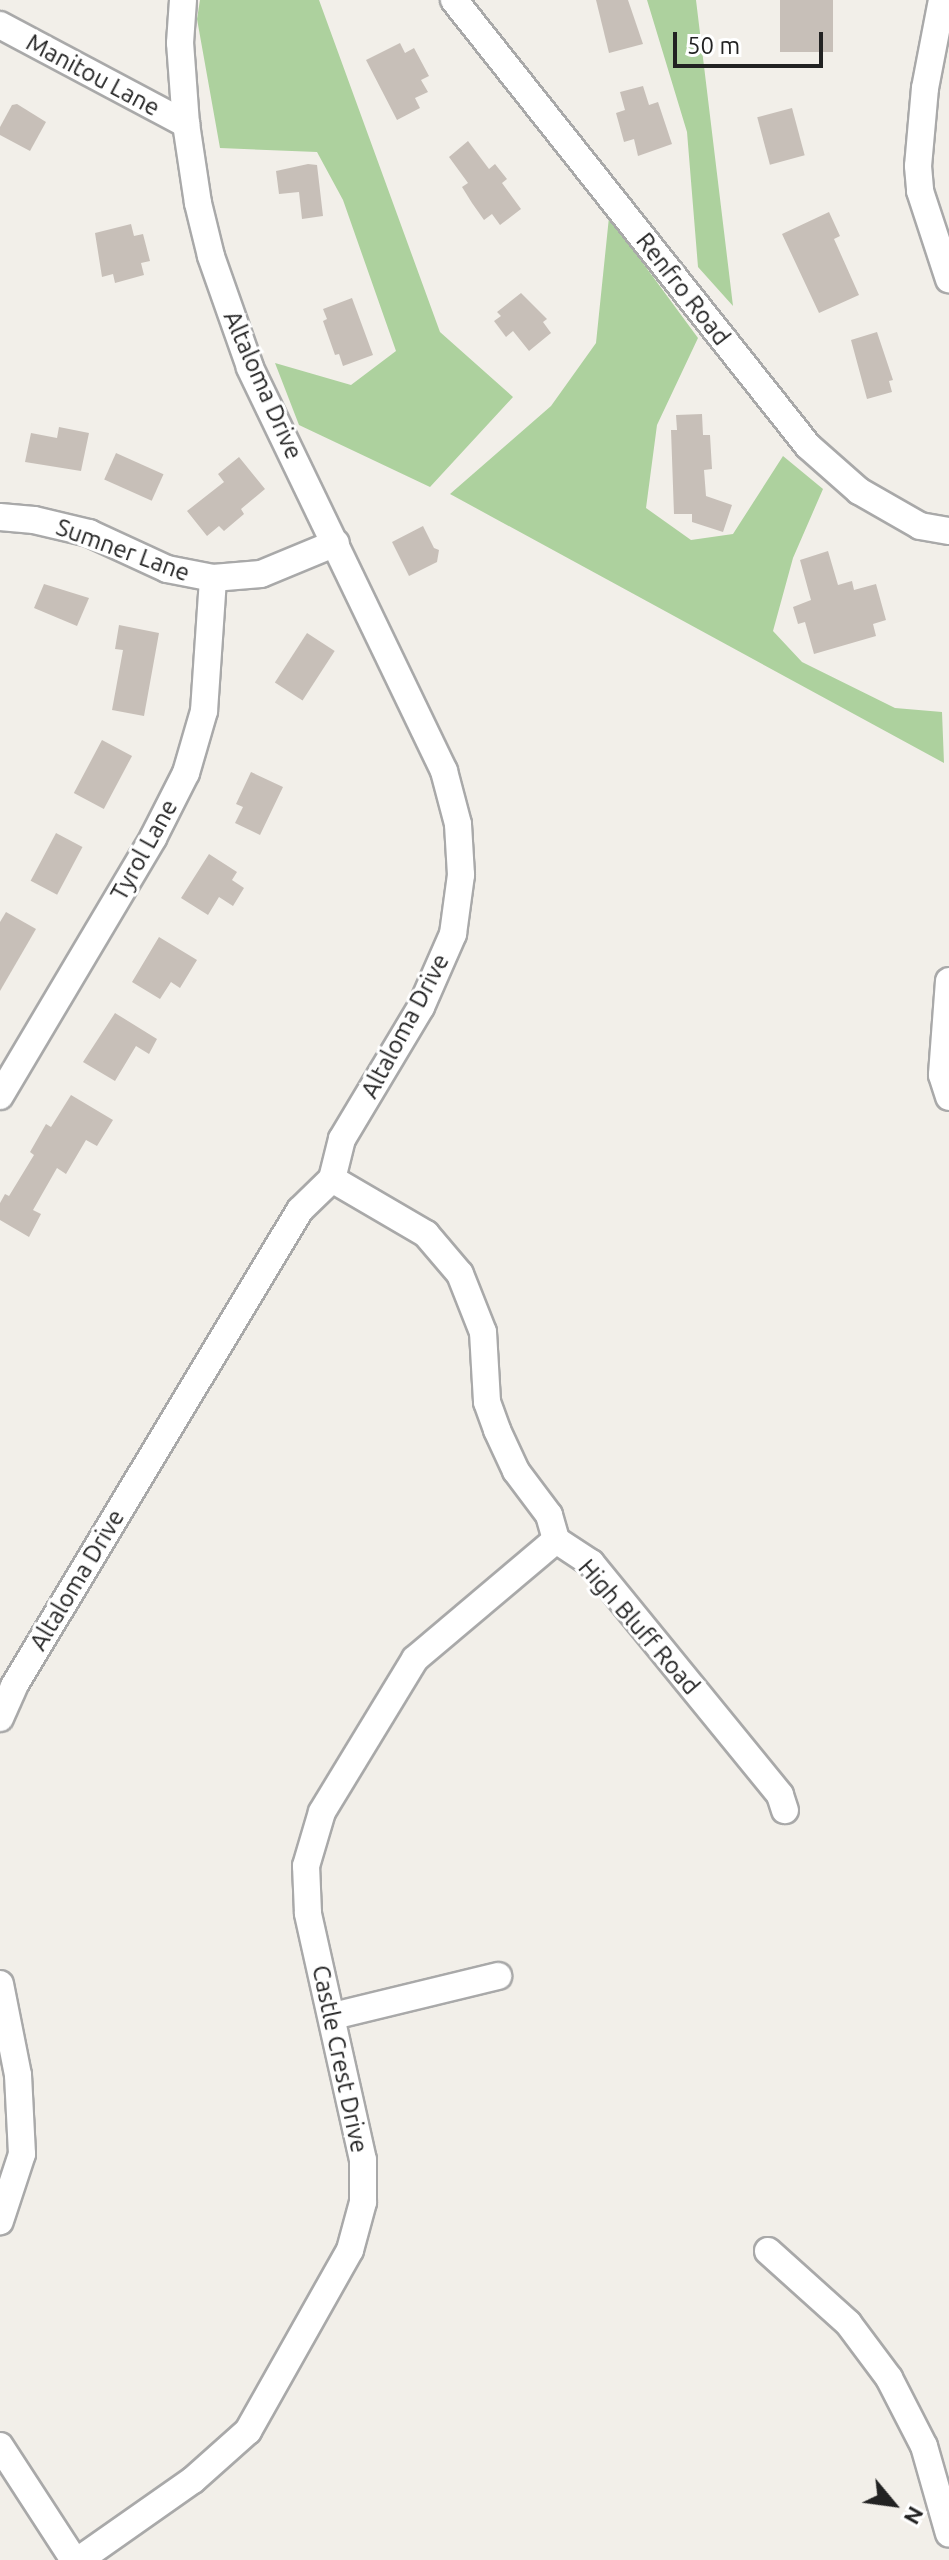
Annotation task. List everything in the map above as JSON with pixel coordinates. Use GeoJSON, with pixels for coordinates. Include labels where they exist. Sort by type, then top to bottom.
{"type":"FeatureCollection","features":[{"type":"Feature","properties":{"kind":"street","name":"Altaloma Drive"},"geometry":{"type":"LineString","coordinates":[[0,1718],[7,1682],[300,1210],[332,1179],[342,1139],[421,1007],[453,934],[461,875],[458,824],[444,771],[250,367],[235,328],[201,216],[186,124],[180,43],[183,0]]}},
{"type":"Feature","properties":{"kind":"street","name":"Renfro Road"},"geometry":{"type":"LineString","coordinates":[[454,0],[808,446],[859,491],[920,526],[949,531]]}},
{"type":"Feature","properties":{"kind":"street"},"geometry":{"type":"LineString","coordinates":[[942,0],[925,88],[918,166],[920,191],[949,279]]}},
{"type":"Feature","properties":{"kind":"street","name":"Manitou Lane"},"geometry":{"type":"LineString","coordinates":[[0,25],[186,124]]}},
{"type":"Feature","properties":{"kind":"street","name":"Sumner Lane"},"geometry":{"type":"LineString","coordinates":[[0,517],[34,520],[89,533],[167,569],[213,578],[261,574],[336,543]]}},
{"type":"Feature","properties":{"kind":"street","name":"Tyrol Lane"},"geometry":{"type":"LineString","coordinates":[[0,1096],[153,838],[186,773],[204,711],[213,578]]}},
{"type":"Feature","properties":{"kind":"street"},"geometry":{"type":"LineString","coordinates":[[949,981],[942,1075],[949,1097]]}},
{"type":"Feature","properties":{"kind":"street","name":"High Bluff Road"},"geometry":{"type":"LineString","coordinates":[[332,1179],[426,1234],[460,1274],[483,1332],[487,1402],[497,1430],[516,1471],[549,1515],[556,1540],[591,1563],[780,1795],[785,1810]]}},
{"type":"Feature","properties":{"kind":"street","name":"Castle Crest Drive"},"geometry":{"type":"LineString","coordinates":[[77,2560],[193,2480],[248,2431],[350,2250],[363,2202],[363,2160],[308,1913],[306,1866],[322,1812],[415,1659],[556,1540]]}},
{"type":"Feature","properties":{"kind":"street"},"geometry":{"type":"LineString","coordinates":[[333,2016],[498,1976]]}},
{"type":"Feature","properties":{"kind":"street"},"geometry":{"type":"LineString","coordinates":[[0,1984],[18,2075],[22,2154],[0,2221]]}},
{"type":"Feature","properties":{"kind":"street"},"geometry":{"type":"LineString","coordinates":[[768,2251],[848,2323],[889,2378],[924,2446],[949,2534]]}},
{"type":"Feature","properties":{"kind":"street"},"geometry":{"type":"LineString","coordinates":[[0,2446],[77,2560]]}},
{"type":"Feature","properties":{"kind":"green space"},"geometry":{"type":"Polygon","coordinates":[[[200,0],[319,0],[440,332],[513,397],[430,487],[299,425],[275,363],[351,385],[396,351],[343,200],[317,152],[220,148],[197,19],[200,0]]]}},
{"type":"Feature","properties":{"kind":"green space"},"geometry":{"type":"Polygon","coordinates":[[[647,0],[696,0],[733,306],[698,267],[687,132],[647,0]]]}},
{"type":"Feature","properties":{"kind":"green space"},"geometry":{"type":"Polygon","coordinates":[[[609,217],[698,338],[657,425],[646,508],[691,540],[733,534],[783,456],[823,489],[793,558],[773,631],[802,662],[895,708],[942,712],[944,763],[450,494],[551,406],[596,343],[609,217]]]}},
{"type":"Feature","properties":{"kind":"building"},"geometry":{"type":"Polygon","coordinates":[[[596,0],[628,0],[643,44],[609,53],[596,0]]]}},
{"type":"Feature","properties":{"kind":"building"},"geometry":{"type":"Polygon","coordinates":[[[780,0],[833,0],[833,52],[780,52],[780,0]]]}},
{"type":"Feature","properties":{"kind":"building"},"geometry":{"type":"Polygon","coordinates":[[[400,43],[405,53],[414,48],[429,76],[421,80],[428,92],[415,98],[420,108],[397,120],[366,60],[400,43]]]}},
{"type":"Feature","properties":{"kind":"building"},"geometry":{"type":"Polygon","coordinates":[[[643,86],[649,105],[658,102],[672,144],[638,156],[634,139],[624,142],[616,113],[625,110],[620,92],[643,86]]]}},
{"type":"Feature","properties":{"kind":"building"},"geometry":{"type":"Polygon","coordinates":[[[17,104],[46,122],[30,151],[0,135],[0,127],[12,105],[17,104]]]}},
{"type":"Feature","properties":{"kind":"building"},"geometry":{"type":"Polygon","coordinates":[[[792,108],[805,155],[770,165],[757,117],[792,108]]]}},
{"type":"Feature","properties":{"kind":"building"},"geometry":{"type":"Polygon","coordinates":[[[468,141],[489,169],[495,164],[507,179],[502,183],[521,209],[500,225],[492,214],[484,220],[462,187],[468,183],[449,157],[468,141]]]}},
{"type":"Feature","properties":{"kind":"building"},"geometry":{"type":"Polygon","coordinates":[[[317,165],[323,216],[302,219],[299,192],[279,194],[276,171],[317,165]]]}},
{"type":"Feature","properties":{"kind":"building"},"geometry":{"type":"Polygon","coordinates":[[[829,212],[840,236],[834,239],[859,295],[819,313],[782,234],[829,212]]]}},
{"type":"Feature","properties":{"kind":"building"},"geometry":{"type":"Polygon","coordinates":[[[131,224],[134,236],[143,234],[150,261],[141,263],[144,275],[115,283],[113,274],[102,277],[95,233],[131,224]]]}},
{"type":"Feature","properties":{"kind":"building"},"geometry":{"type":"Polygon","coordinates":[[[521,293],[547,319],[543,322],[551,333],[529,351],[513,331],[506,337],[494,321],[501,316],[497,312],[521,293]]]}},
{"type":"Feature","properties":{"kind":"building"},"geometry":{"type":"Polygon","coordinates":[[[352,298],[373,355],[343,366],[339,354],[335,355],[323,321],[327,319],[323,309],[352,298]]]}},
{"type":"Feature","properties":{"kind":"building"},"geometry":{"type":"Polygon","coordinates":[[[877,332],[893,380],[889,381],[892,392],[867,399],[851,340],[877,332]]]}},
{"type":"Feature","properties":{"kind":"building"},"geometry":{"type":"Polygon","coordinates":[[[702,414],[703,435],[710,435],[712,469],[704,470],[706,496],[732,505],[723,532],[692,522],[692,514],[674,514],[671,430],[677,430],[676,415],[702,414]]]}},
{"type":"Feature","properties":{"kind":"building"},"geometry":{"type":"Polygon","coordinates":[[[59,427],[89,433],[81,471],[25,462],[31,433],[57,438],[59,427]]]}},
{"type":"Feature","properties":{"kind":"building"},"geometry":{"type":"Polygon","coordinates":[[[116,453],[164,474],[152,501],[104,479],[116,453]]]}},
{"type":"Feature","properties":{"kind":"building"},"geometry":{"type":"Polygon","coordinates":[[[239,457],[265,489],[241,509],[244,514],[224,531],[219,526],[207,536],[187,511],[224,482],[218,474],[239,457]]]}},
{"type":"Feature","properties":{"kind":"building"},"geometry":{"type":"Polygon","coordinates":[[[423,526],[434,548],[439,550],[437,562],[409,576],[392,542],[423,526]]]}},
{"type":"Feature","properties":{"kind":"building"},"geometry":{"type":"Polygon","coordinates":[[[828,551],[838,585],[852,581],[854,590],[876,584],[886,620],[873,624],[876,636],[814,654],[805,622],[798,624],[793,607],[811,600],[800,560],[828,551]]]}},
{"type":"Feature","properties":{"kind":"building"},"geometry":{"type":"Polygon","coordinates":[[[44,584],[89,598],[77,626],[34,608],[44,584]]]}},
{"type":"Feature","properties":{"kind":"building"},"geometry":{"type":"Polygon","coordinates":[[[119,625],[159,633],[144,716],[112,710],[123,650],[115,649],[119,625]]]}},
{"type":"Feature","properties":{"kind":"building"},"geometry":{"type":"Polygon","coordinates":[[[307,633],[335,651],[303,700],[275,682],[307,633]]]}},
{"type":"Feature","properties":{"kind":"building"},"geometry":{"type":"Polygon","coordinates":[[[102,740],[132,756],[104,809],[74,793],[102,740]]]}},
{"type":"Feature","properties":{"kind":"building"},"geometry":{"type":"Polygon","coordinates":[[[251,772],[283,787],[260,835],[235,823],[243,807],[236,804],[251,772]]]}},
{"type":"Feature","properties":{"kind":"building"},"geometry":{"type":"Polygon","coordinates":[[[56,833],[82,847],[57,895],[31,881],[56,833]]]}},
{"type":"Feature","properties":{"kind":"building"},"geometry":{"type":"Polygon","coordinates":[[[209,854],[237,872],[232,880],[244,888],[233,906],[219,897],[208,915],[181,898],[209,854]]]}},
{"type":"Feature","properties":{"kind":"building"},"geometry":{"type":"Polygon","coordinates":[[[6,912],[36,929],[0,991],[0,922],[6,912]]]}},
{"type":"Feature","properties":{"kind":"building"},"geometry":{"type":"Polygon","coordinates":[[[159,937],[197,960],[180,988],[171,982],[160,999],[132,982],[159,937]]]}},
{"type":"Feature","properties":{"kind":"building"},"geometry":{"type":"Polygon","coordinates":[[[115,1013],[157,1039],[149,1054],[136,1046],[115,1081],[83,1062],[115,1013]]]}},
{"type":"Feature","properties":{"kind":"building"},"geometry":{"type":"Polygon","coordinates":[[[71,1095],[113,1120],[97,1146],[86,1140],[66,1174],[57,1168],[33,1210],[41,1214],[29,1237],[0,1220],[0,1203],[5,1194],[9,1196],[34,1155],[30,1152],[46,1124],[51,1127],[71,1095]]]}}]}
